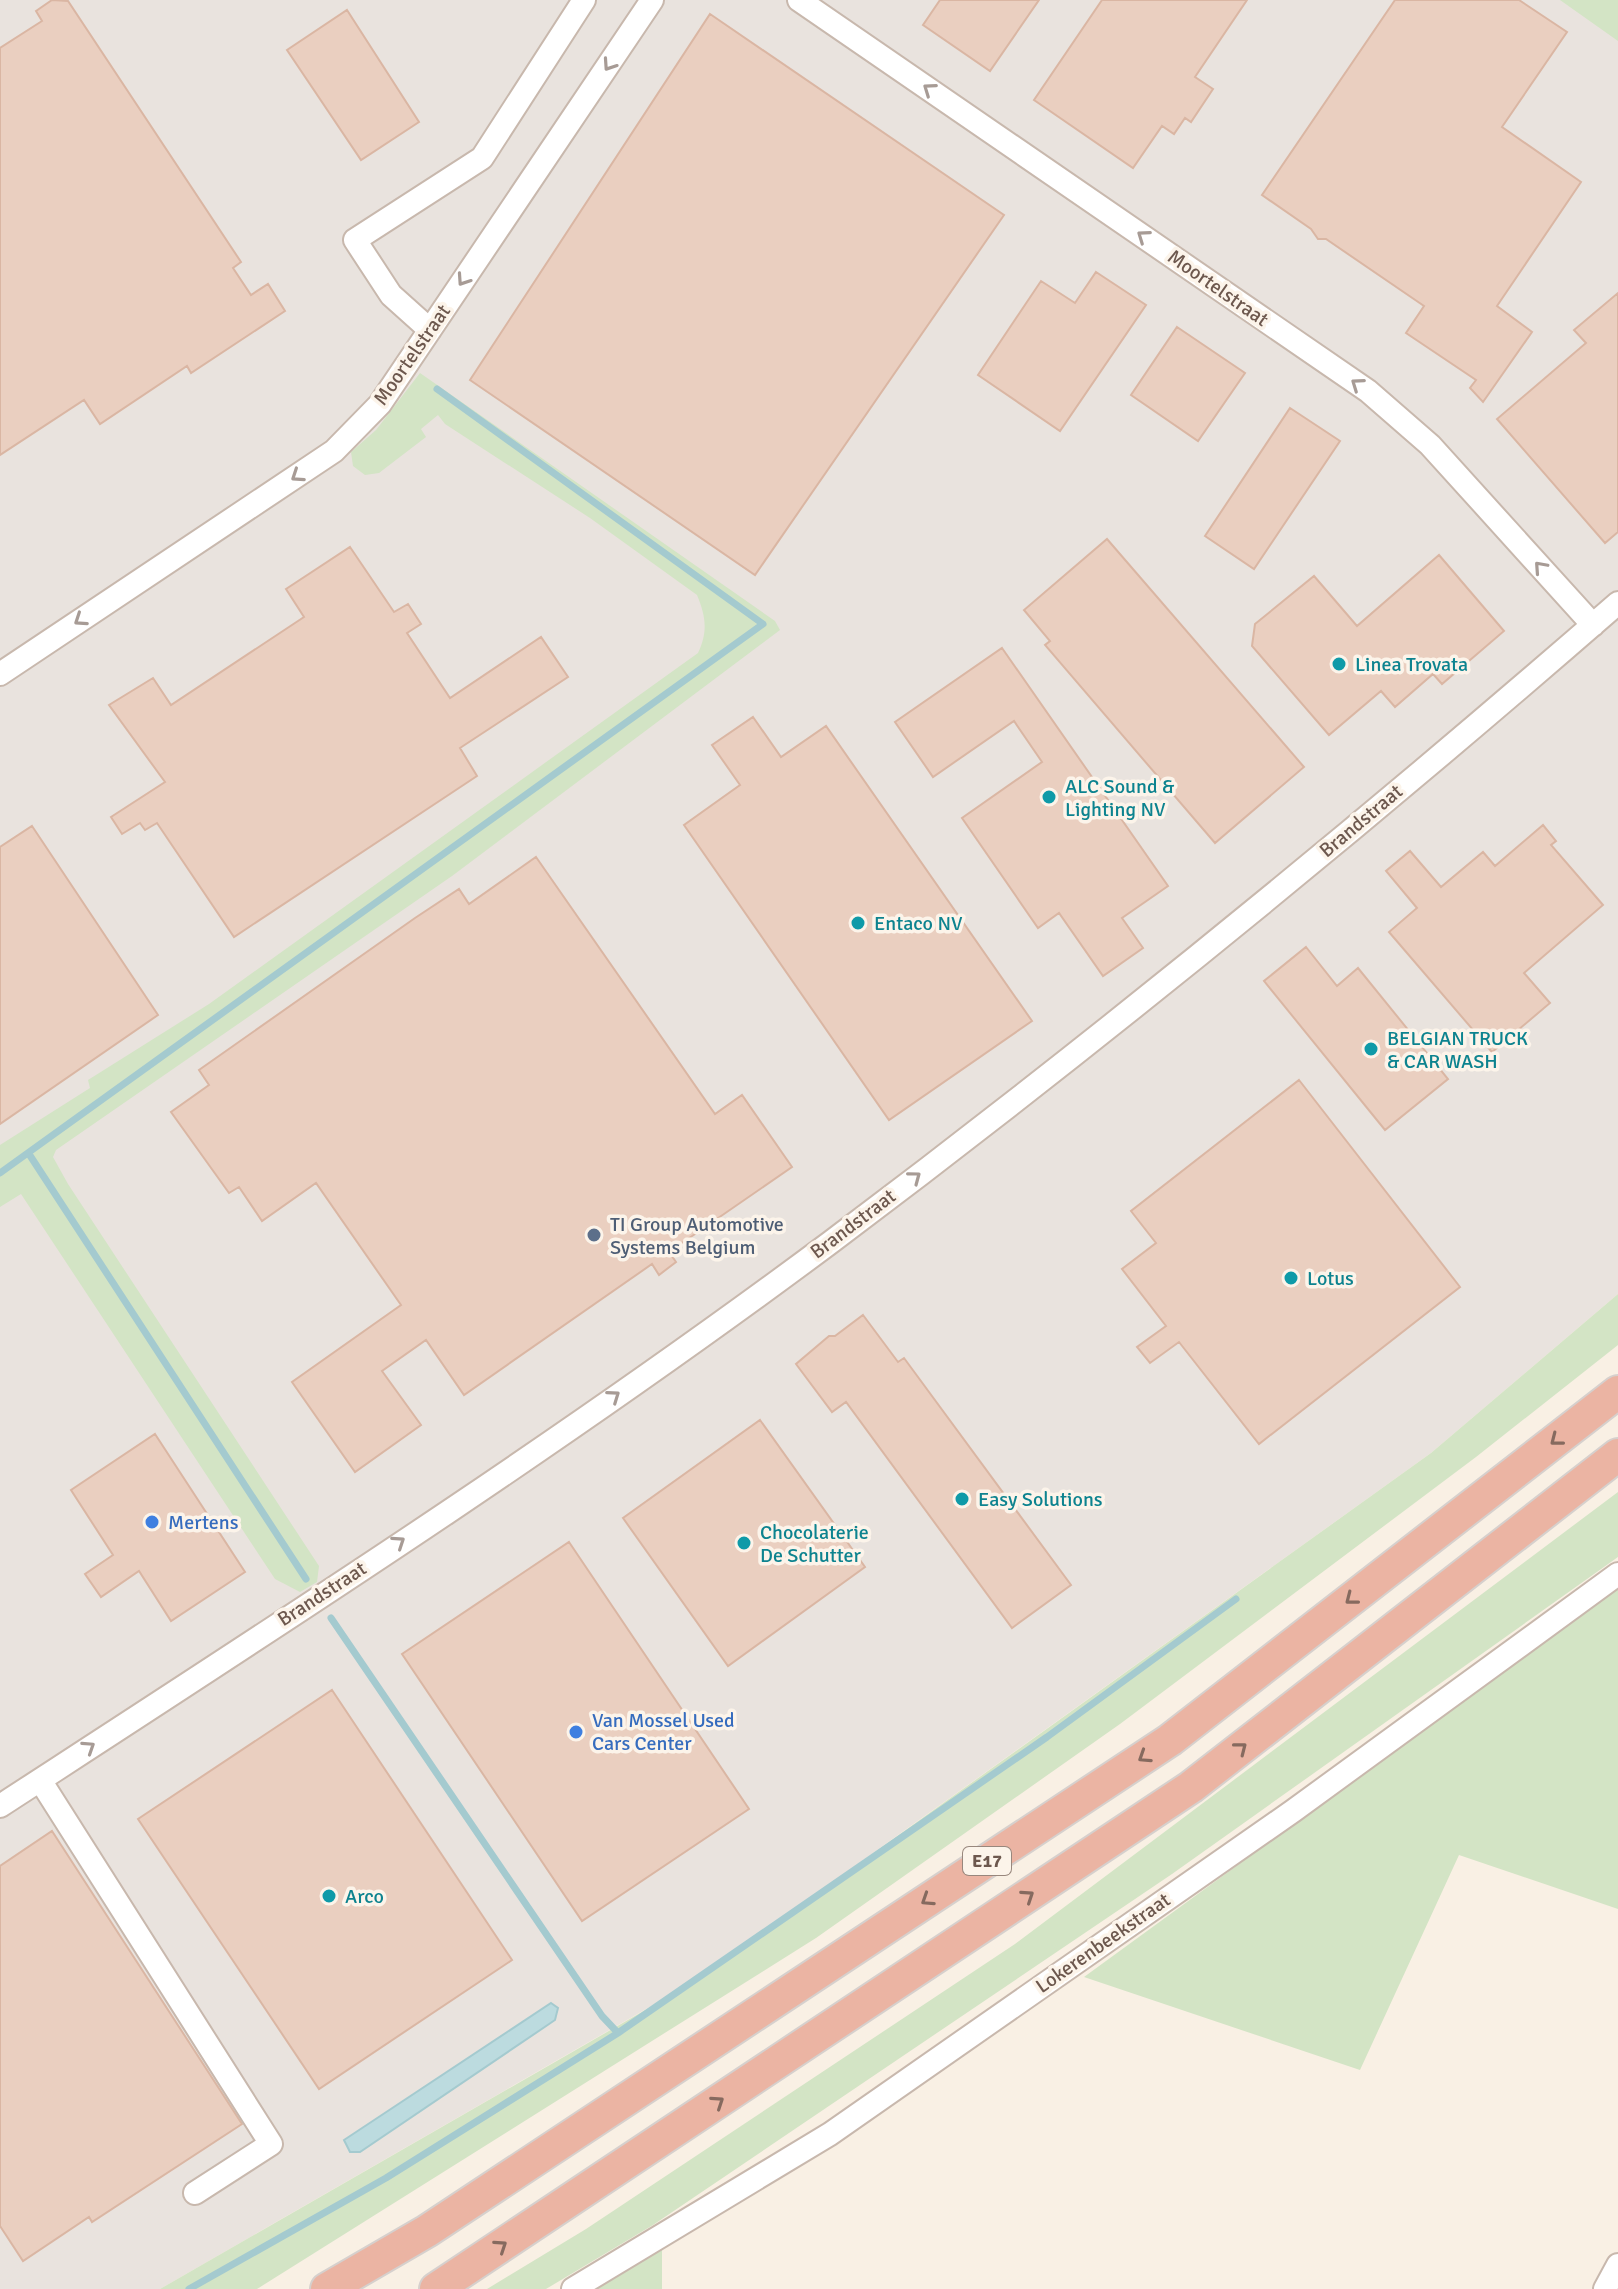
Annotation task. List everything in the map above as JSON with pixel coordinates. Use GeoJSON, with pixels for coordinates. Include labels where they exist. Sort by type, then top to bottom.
{"type":"FeatureCollection","features":[{"type":"Feature","properties":{"kind":"highway","name":"E17"},"geometry":{"type":"LineString","coordinates":[[327,2289],[440,2222],[1170,1740],[1618,1392]]}},
{"type":"Feature","properties":{"kind":"highway","name":"E17"},"geometry":{"type":"LineString","coordinates":[[436,2289],[1191,1787],[1618,1455]]}},
{"type":"Feature","properties":{"kind":"street"},"geometry":{"type":"LineString","coordinates":[[430,330],[391,295],[355,240],[482,158],[584,0]]}},
{"type":"Feature","properties":{"kind":"street","name":"Moortelstraat"},"geometry":{"type":"LineString","coordinates":[[0,674],[334,451],[380,404],[652,0]]}},
{"type":"Feature","properties":{"kind":"street","name":"Moortelstraat"},"geometry":{"type":"LineString","coordinates":[[799,0],[1368,391],[1430,445],[1593,625]]}},
{"type":"Feature","properties":{"kind":"street","name":"Brandstraat"},"geometry":{"type":"LineString","coordinates":[[0,1806],[374,1560],[616,1395],[828,1244],[1239,925],[1618,603]]}},
{"type":"Feature","properties":{"kind":"street","name":"Lokerenbeekstraat"},"geometry":{"type":"LineString","coordinates":[[573,2289],[830,2134],[1293,1811],[1618,1574]]}},
{"type":"Feature","properties":{"kind":"street"},"geometry":{"type":"LineString","coordinates":[[40,1780],[271,2144],[195,2193]]}},
{"type":"Feature","properties":{"kind":"street"},"geometry":{"type":"LineString","coordinates":[[1605,2289],[1618,2265]]}},
{"type":"Feature","properties":{"kind":"shaded area"},"geometry":{"type":"Polygon","coordinates":[[[0,0],[1618,0],[1618,1294],[1431,1453],[693,1982],[160,2289],[0,2289],[0,0]]]}},
{"type":"Feature","properties":{"kind":"green space"},"geometry":{"type":"Polygon","coordinates":[[[1560,0],[1618,0],[1618,41],[1560,0]]]}},
{"type":"Feature","properties":{"kind":"green space"},"geometry":{"type":"Polygon","coordinates":[[[420,373],[775,621],[780,630],[452,876],[56,1150],[53,1157],[68,1184],[319,1566],[317,1582],[300,1592],[275,1579],[21,1194],[0,1207],[0,1145],[90,1088],[88,1080],[209,1004],[698,653],[705,624],[697,595],[590,518],[445,424],[438,415],[421,429],[426,437],[379,473],[365,475],[353,466],[351,452],[376,430],[420,373]]]}},
{"type":"Feature","properties":{"kind":"green space"},"geometry":{"type":"Polygon","coordinates":[[[1618,1294],[1618,1345],[1476,1457],[1120,1724],[816,1938],[257,2289],[160,2289],[694,1982],[1431,1453],[1618,1294]]]}},
{"type":"Feature","properties":{"kind":"green space"},"geometry":{"type":"Polygon","coordinates":[[[1618,1492],[1618,1557],[1172,1874],[653,2225],[546,2289],[487,2289],[586,2229],[1015,1944],[1618,1492]]]}},
{"type":"Feature","properties":{"kind":"green space"},"geometry":{"type":"Polygon","coordinates":[[[1618,1588],[1618,1909],[1459,1855],[1360,2070],[1084,1977],[1618,1588]]]}},
{"type":"Feature","properties":{"kind":"green space"},"geometry":{"type":"Polygon","coordinates":[[[662,2249],[662,2289],[595,2289],[662,2249]]]}},
{"type":"Feature","properties":{"kind":"water"},"geometry":{"type":"Polygon","coordinates":[[[551,2003],[558,2008],[555,2020],[360,2152],[350,2152],[344,2140],[551,2003]]]}},
{"type":"Feature","properties":{"kind":"building"},"geometry":{"type":"Polygon","coordinates":[[[52,0],[68,1],[241,262],[233,268],[251,295],[268,284],[285,311],[191,373],[187,366],[100,424],[84,400],[0,455],[0,48],[42,21],[36,11],[52,0]]]}},
{"type":"Feature","properties":{"kind":"building"},"geometry":{"type":"Polygon","coordinates":[[[940,0],[1039,0],[990,71],[923,25],[940,0]]]}},
{"type":"Feature","properties":{"kind":"building"},"geometry":{"type":"Polygon","coordinates":[[[1102,0],[1247,0],[1195,77],[1213,89],[1191,122],[1185,118],[1174,134],[1162,126],[1133,168],[1034,100],[1102,0]]]}},
{"type":"Feature","properties":{"kind":"building"},"geometry":{"type":"Polygon","coordinates":[[[1395,0],[1519,0],[1567,32],[1502,127],[1581,182],[1497,306],[1532,332],[1483,402],[1470,388],[1476,380],[1406,333],[1424,306],[1326,239],[1318,239],[1311,229],[1262,195],[1395,0]]]}},
{"type":"Feature","properties":{"kind":"building"},"geometry":{"type":"Polygon","coordinates":[[[347,10],[419,122],[361,160],[287,50],[347,10]]]}},
{"type":"Feature","properties":{"kind":"building"},"geometry":{"type":"Polygon","coordinates":[[[710,14],[1004,215],[755,575],[470,380],[710,14]]]}},
{"type":"Feature","properties":{"kind":"building"},"geometry":{"type":"Polygon","coordinates":[[[1096,272],[1146,305],[1060,431],[978,375],[1041,281],[1075,303],[1096,272]]]}},
{"type":"Feature","properties":{"kind":"building"},"geometry":{"type":"Polygon","coordinates":[[[1618,293],[1618,532],[1605,543],[1497,419],[1586,343],[1574,330],[1618,293]]]}},
{"type":"Feature","properties":{"kind":"building"},"geometry":{"type":"Polygon","coordinates":[[[1177,327],[1245,373],[1198,441],[1131,395],[1177,327]]]}},
{"type":"Feature","properties":{"kind":"building"},"geometry":{"type":"Polygon","coordinates":[[[1290,408],[1340,441],[1254,569],[1205,536],[1290,408]]]}},
{"type":"Feature","properties":{"kind":"building"},"geometry":{"type":"Polygon","coordinates":[[[1107,539],[1304,767],[1215,843],[1045,645],[1050,641],[1024,610],[1107,539]]]}},
{"type":"Feature","properties":{"kind":"building"},"geometry":{"type":"Polygon","coordinates":[[[350,547],[394,612],[408,604],[421,624],[407,633],[450,698],[541,637],[568,677],[460,748],[477,776],[234,937],[157,823],[145,830],[140,823],[122,834],[111,817],[165,782],[109,705],[153,678],[171,705],[304,617],[286,589],[350,547]]]}},
{"type":"Feature","properties":{"kind":"building"},"geometry":{"type":"Polygon","coordinates":[[[1439,555],[1504,631],[1442,684],[1433,674],[1395,707],[1381,691],[1329,735],[1252,646],[1255,624],[1314,576],[1357,626],[1439,555]]]}},
{"type":"Feature","properties":{"kind":"building","name":"ALC Sound & Lighting NV"},"geometry":{"type":"Polygon","coordinates":[[[1002,648],[1168,886],[1122,918],[1143,948],[1103,976],[1059,913],[1038,928],[962,818],[1042,762],[1014,721],[933,777],[895,722],[1002,648]]]}},
{"type":"Feature","properties":{"kind":"building","name":"Entaco NV"},"geometry":{"type":"Polygon","coordinates":[[[753,717],[781,757],[826,726],[1032,1021],[889,1120],[684,825],[740,785],[712,745],[753,717]]]}},
{"type":"Feature","properties":{"kind":"building"},"geometry":{"type":"Polygon","coordinates":[[[1543,825],[1556,841],[1551,845],[1603,905],[1524,973],[1550,1003],[1492,1052],[1389,932],[1417,908],[1386,871],[1410,851],[1441,887],[1483,852],[1495,866],[1543,825]]]}},
{"type":"Feature","properties":{"kind":"building"},"geometry":{"type":"Polygon","coordinates":[[[32,826],[158,1015],[0,1124],[0,847],[32,826]]]}},
{"type":"Feature","properties":{"kind":"building"},"geometry":{"type":"Polygon","coordinates":[[[536,857],[715,1114],[742,1095],[792,1167],[669,1252],[676,1262],[659,1275],[652,1264],[464,1395],[426,1340],[382,1371],[421,1425],[355,1472],[292,1382],[401,1305],[316,1183],[262,1221],[239,1187],[229,1193],[171,1112],[209,1085],[199,1070],[415,918],[459,889],[469,904],[536,857]]]}},
{"type":"Feature","properties":{"kind":"building","name":"BELGIAN TRUCK & CAR WASH"},"geometry":{"type":"Polygon","coordinates":[[[1306,947],[1337,986],[1358,968],[1448,1079],[1385,1130],[1264,981],[1306,947]]]}},
{"type":"Feature","properties":{"kind":"building","name":"Lotus"},"geometry":{"type":"Polygon","coordinates":[[[1299,1080],[1460,1287],[1259,1444],[1179,1342],[1150,1363],[1137,1347],[1166,1326],[1122,1269],[1156,1243],[1131,1211],[1299,1080]]]}},
{"type":"Feature","properties":{"kind":"building","name":"Easy Solutions"},"geometry":{"type":"Polygon","coordinates":[[[863,1315],[898,1362],[904,1358],[1071,1585],[1012,1628],[846,1402],[832,1412],[796,1364],[829,1336],[835,1336],[863,1315]]]}},
{"type":"Feature","properties":{"kind":"building","name":"Chocolaterie De Schutter"},"geometry":{"type":"Polygon","coordinates":[[[760,1420],[865,1567],[728,1666],[623,1518],[760,1420]]]}},
{"type":"Feature","properties":{"kind":"building","name":"Mertens"},"geometry":{"type":"Polygon","coordinates":[[[155,1434],[245,1572],[171,1621],[139,1571],[101,1597],[85,1574],[113,1555],[71,1490],[155,1434]]]}},
{"type":"Feature","properties":{"kind":"building","name":"Van Mossel Used Cars Center"},"geometry":{"type":"Polygon","coordinates":[[[569,1542],[749,1809],[582,1921],[402,1654],[569,1542]]]}},
{"type":"Feature","properties":{"kind":"building","name":"Arco"},"geometry":{"type":"Polygon","coordinates":[[[332,1690],[512,1960],[319,2089],[138,1819],[332,1690]]]}},
{"type":"Feature","properties":{"kind":"building"},"geometry":{"type":"Polygon","coordinates":[[[52,1831],[242,2124],[92,2222],[89,2217],[23,2261],[0,2226],[0,1866],[52,1831]]]}},
{"type":"Feature","properties":{"kind":"waterway"},"geometry":{"type":"LineString","coordinates":[[0,1173],[763,624],[437,389]]}},
{"type":"Feature","properties":{"kind":"waterway"},"geometry":{"type":"LineString","coordinates":[[29,1154],[306,1579]]}},
{"type":"Feature","properties":{"kind":"waterway"},"geometry":{"type":"LineString","coordinates":[[618,2033],[1047,1737],[1236,1599]]}},
{"type":"Feature","properties":{"kind":"waterway"},"geometry":{"type":"LineString","coordinates":[[189,2289],[386,2178],[618,2033],[602,2016],[331,1618]]}},
{"type":"Feature","properties":{"kind":"place","name":"Linea Trovata"},"geometry":{"type":"Point","coordinates":[1339,664]}},
{"type":"Feature","properties":{"kind":"place","name":"ALC Sound & Lighting NV"},"geometry":{"type":"Point","coordinates":[1049,797]}},
{"type":"Feature","properties":{"kind":"place","name":"Entaco NV"},"geometry":{"type":"Point","coordinates":[858,923]}},
{"type":"Feature","properties":{"kind":"place","name":"BELGIAN TRUCK & CAR WASH"},"geometry":{"type":"Point","coordinates":[1371,1049]}},
{"type":"Feature","properties":{"kind":"place","name":"TI Group Automotive Systems Belgium"},"geometry":{"type":"Point","coordinates":[594,1235]}},
{"type":"Feature","properties":{"kind":"place","name":"Lotus"},"geometry":{"type":"Point","coordinates":[1291,1278]}},
{"type":"Feature","properties":{"kind":"place","name":"Easy Solutions"},"geometry":{"type":"Point","coordinates":[962,1499]}},
{"type":"Feature","properties":{"kind":"place","name":"Mertens"},"geometry":{"type":"Point","coordinates":[152,1522]}},
{"type":"Feature","properties":{"kind":"place","name":"Chocolaterie De Schutter"},"geometry":{"type":"Point","coordinates":[744,1543]}},
{"type":"Feature","properties":{"kind":"place","name":"Van Mossel Used Cars Center"},"geometry":{"type":"Point","coordinates":[576,1732]}},
{"type":"Feature","properties":{"kind":"place","name":"Arco"},"geometry":{"type":"Point","coordinates":[329,1896]}}]}
